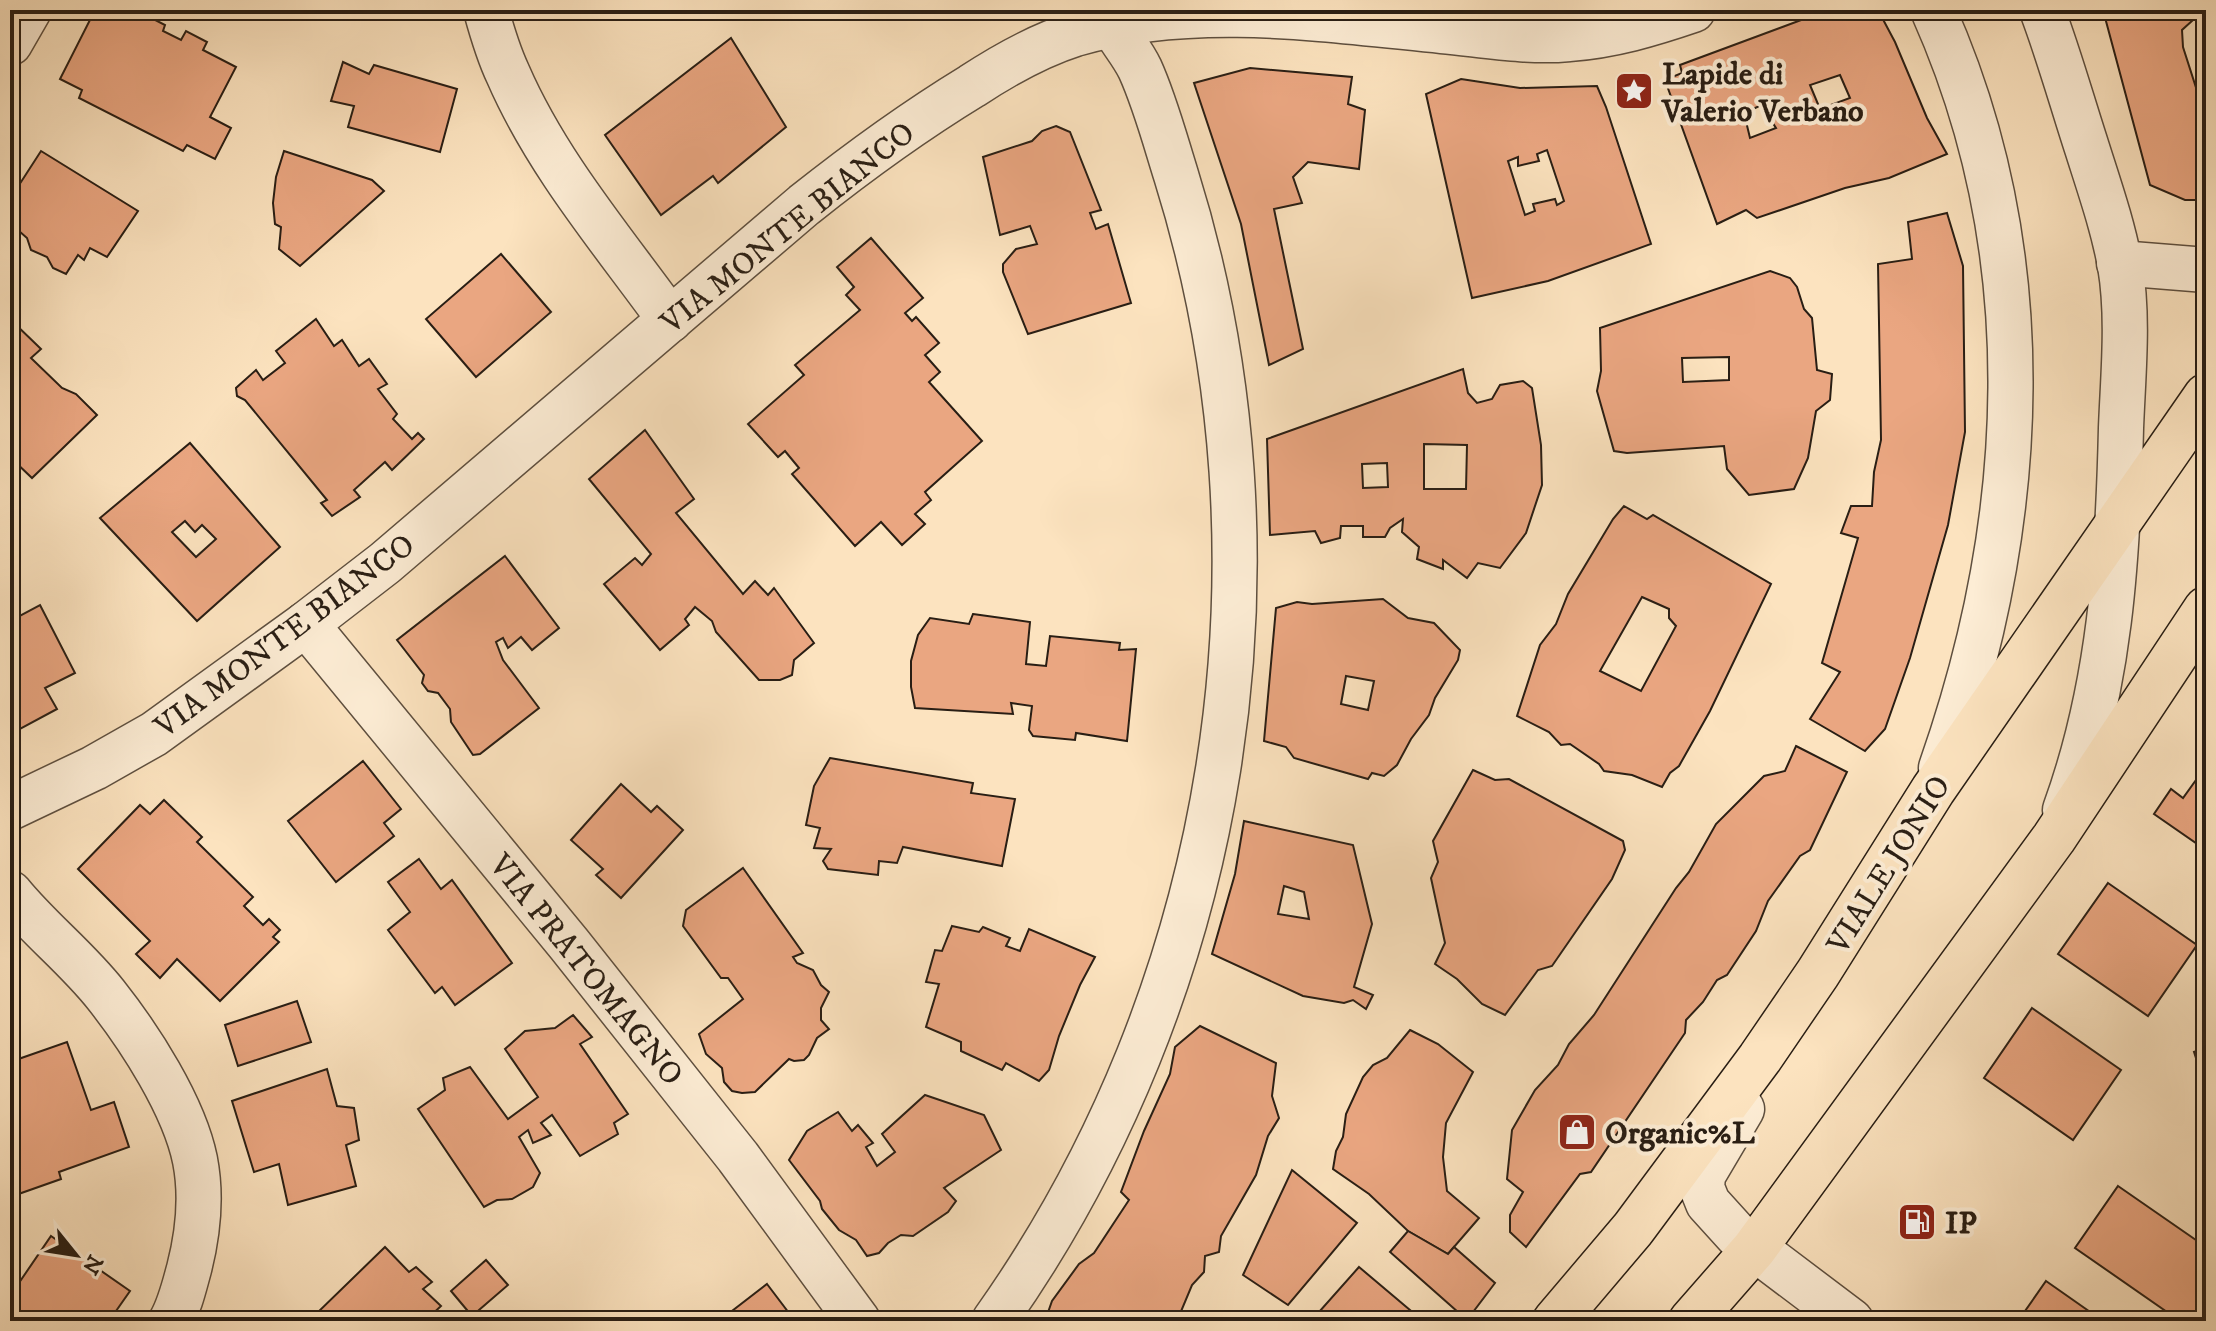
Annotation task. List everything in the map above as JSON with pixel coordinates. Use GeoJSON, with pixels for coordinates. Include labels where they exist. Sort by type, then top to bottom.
{"type":"FeatureCollection","features":[{"type":"Feature","properties":{"kind":"main road","name":"VIALE JONIO"},"geometry":{"type":"LineString","coordinates":[[1555,1321],[1633,1229],[1760,1058],[1818,973],[1933,790],[2206,396]]}},
{"type":"Feature","properties":{"kind":"main road"},"geometry":{"type":"LineString","coordinates":[[1691,1321],[1754,1249],[2054,838],[2206,609]]}},
{"type":"Feature","properties":{"kind":"street"},"geometry":{"type":"LineString","coordinates":[[10,43],[29,10]]}},
{"type":"Feature","properties":{"kind":"street"},"geometry":{"type":"LineString","coordinates":[[486,10],[508,76],[537,131],[568,181],[670,320]]}},
{"type":"Feature","properties":{"kind":"street","name":"VIA MONTE BIANCO"},"geometry":{"type":"LineString","coordinates":[[10,808],[94,768],[154,734],[306,624],[385,563],[804,205],[913,123],[1022,55],[1108,18],[1224,14],[1566,40],[1631,29],[1693,10]]}},
{"type":"Feature","properties":{"kind":"street"},"geometry":{"type":"LineString","coordinates":[[1933,10],[1966,100],[1989,178],[2005,266],[2011,337],[2008,451],[1991,590],[1961,713],[1933,790]]}},
{"type":"Feature","properties":{"kind":"street"},"geometry":{"type":"LineString","coordinates":[[2042,10],[2058,53],[2119,263],[2124,298],[2113,596],[2101,683],[2078,775],[2054,838]]}},
{"type":"Feature","properties":{"kind":"street"},"geometry":{"type":"LineString","coordinates":[[994,1321],[1028,1271],[1088,1164],[1155,1015],[1200,864],[1229,695],[1234,587],[1233,490],[1213,322],[1176,175],[1141,72],[1108,18]]}},
{"type":"Feature","properties":{"kind":"street"},"geometry":{"type":"LineString","coordinates":[[2119,263],[2206,270]]}},
{"type":"Feature","properties":{"kind":"street","name":"VIA PRATOMAGNO"},"geometry":{"type":"LineString","coordinates":[[306,624],[569,944],[738,1157],[858,1321]]}},
{"type":"Feature","properties":{"kind":"street"},"geometry":{"type":"LineString","coordinates":[[10,893],[105,995],[162,1080],[186,1133],[196,1164],[199,1198],[192,1254],[176,1319]]}},
{"type":"Feature","properties":{"kind":"street"},"geometry":{"type":"LineString","coordinates":[[1760,1058],[1737,1120],[1703,1175],[1702,1188],[1708,1203],[1721,1220],[1754,1249],[1851,1321]]}},
{"type":"Feature","properties":{"kind":"building"},"geometry":{"type":"Polygon","coordinates":[[[95,10],[136,10],[165,25],[163,31],[181,40],[186,31],[207,42],[203,50],[236,67],[210,117],[231,128],[215,159],[187,145],[183,151],[79,98],[82,90],[60,79],[95,10]]]}},
{"type":"Feature","properties":{"kind":"building"},"geometry":{"type":"Polygon","coordinates":[[[1828,10],[1878,10],[1927,118],[1947,154],[1889,178],[1845,188],[1757,218],[1746,210],[1717,224],[1665,80],[1682,73],[1680,65],[1828,10]],[[1840,75],[1810,85],[1820,109],[1850,98],[1840,75]],[[1766,103],[1744,113],[1750,138],[1776,128],[1769,117],[1766,103]]]}},
{"type":"Feature","properties":{"kind":"building"},"geometry":{"type":"Polygon","coordinates":[[[2103,10],[2206,10],[2206,20],[2193,20],[2182,30],[2183,47],[2200,100],[2206,100],[2206,200],[2185,200],[2150,185],[2103,10]]]}},
{"type":"Feature","properties":{"kind":"building"},"geometry":{"type":"Polygon","coordinates":[[[731,38],[786,127],[718,183],[713,176],[661,215],[605,135],[731,38]]]}},
{"type":"Feature","properties":{"kind":"building"},"geometry":{"type":"Polygon","coordinates":[[[343,62],[369,74],[374,65],[457,89],[440,152],[348,127],[354,106],[331,101],[343,62]]]}},
{"type":"Feature","properties":{"kind":"building"},"geometry":{"type":"Polygon","coordinates":[[[1250,68],[1352,77],[1348,104],[1365,110],[1359,169],[1308,162],[1293,177],[1302,203],[1274,209],[1303,349],[1269,365],[1241,224],[1194,83],[1250,68]]]}},
{"type":"Feature","properties":{"kind":"building"},"geometry":{"type":"Polygon","coordinates":[[[1461,79],[1520,88],[1597,86],[1651,244],[1548,281],[1472,298],[1426,94],[1461,79]],[[1547,150],[1537,154],[1539,161],[1518,166],[1518,157],[1508,161],[1525,215],[1535,211],[1533,204],[1555,199],[1557,205],[1564,201],[1547,150]]]}},
{"type":"Feature","properties":{"kind":"building"},"geometry":{"type":"Polygon","coordinates":[[[1056,126],[1070,132],[1101,210],[1090,213],[1096,229],[1108,224],[1131,303],[1028,334],[1003,272],[1003,264],[1016,249],[1037,244],[1030,226],[1000,235],[983,157],[1032,141],[1042,131],[1056,126]]]}},
{"type":"Feature","properties":{"kind":"building"},"geometry":{"type":"Polygon","coordinates":[[[41,151],[138,211],[107,257],[90,248],[84,260],[78,255],[66,274],[53,268],[47,257],[31,250],[27,238],[10,223],[10,199],[41,151]]]}},
{"type":"Feature","properties":{"kind":"building"},"geometry":{"type":"Polygon","coordinates":[[[284,151],[372,180],[384,191],[300,266],[279,249],[281,227],[275,224],[273,203],[276,177],[284,151]]]}},
{"type":"Feature","properties":{"kind":"building"},"geometry":{"type":"Polygon","coordinates":[[[1947,213],[1963,266],[1965,432],[1948,525],[1910,658],[1885,729],[1865,751],[1810,719],[1840,672],[1822,663],[1858,538],[1841,533],[1851,506],[1872,506],[1874,472],[1881,440],[1878,264],[1912,259],[1908,222],[1947,213]]]}},
{"type":"Feature","properties":{"kind":"building"},"geometry":{"type":"Polygon","coordinates":[[[871,238],[923,298],[905,313],[912,321],[916,317],[939,343],[925,355],[940,372],[929,382],[982,441],[925,492],[931,500],[915,514],[925,524],[902,545],[881,522],[855,546],[792,474],[799,468],[785,451],[778,457],[748,424],[804,375],[795,365],[860,310],[846,295],[854,287],[837,267],[871,238]]]}},
{"type":"Feature","properties":{"kind":"building"},"geometry":{"type":"Polygon","coordinates":[[[501,254],[551,312],[476,377],[426,319],[501,254]]]}},
{"type":"Feature","properties":{"kind":"building"},"geometry":{"type":"Polygon","coordinates":[[[1770,271],[1790,278],[1797,287],[1804,309],[1812,318],[1817,370],[1832,374],[1830,400],[1816,411],[1808,458],[1794,489],[1749,495],[1727,469],[1724,446],[1627,453],[1614,451],[1597,391],[1601,371],[1600,328],[1770,271]],[[1729,357],[1682,358],[1683,382],[1729,380],[1729,357]]]}},
{"type":"Feature","properties":{"kind":"building"},"geometry":{"type":"Polygon","coordinates":[[[10,319],[41,349],[31,358],[62,388],[76,394],[97,415],[32,478],[10,457],[10,319]]]}},
{"type":"Feature","properties":{"kind":"building"},"geometry":{"type":"Polygon","coordinates":[[[316,319],[334,346],[342,340],[359,366],[369,359],[387,384],[378,389],[397,414],[393,419],[412,439],[418,433],[424,439],[392,470],[385,462],[354,490],[360,497],[332,516],[321,503],[327,500],[245,400],[237,396],[236,388],[256,370],[263,380],[285,363],[276,351],[316,319]]]}},
{"type":"Feature","properties":{"kind":"building"},"geometry":{"type":"Polygon","coordinates":[[[1463,369],[1468,393],[1477,403],[1492,399],[1500,385],[1523,381],[1532,388],[1541,445],[1542,485],[1526,533],[1500,568],[1478,563],[1467,578],[1443,560],[1443,569],[1417,559],[1419,547],[1402,532],[1403,519],[1390,528],[1385,537],[1363,537],[1363,526],[1341,526],[1340,538],[1321,543],[1315,531],[1270,535],[1267,439],[1463,369]],[[1424,444],[1424,489],[1466,489],[1467,445],[1424,444]],[[1387,463],[1362,464],[1363,488],[1388,487],[1387,463]]]}},
{"type":"Feature","properties":{"kind":"building"},"geometry":{"type":"Polygon","coordinates":[[[645,430],[694,499],[676,513],[743,594],[755,581],[768,595],[774,588],[814,643],[794,660],[792,675],[780,680],[759,680],[716,632],[712,621],[695,607],[685,619],[689,625],[660,650],[604,584],[635,558],[642,565],[651,554],[589,479],[645,430]]]}},
{"type":"Feature","properties":{"kind":"building"},"geometry":{"type":"Polygon","coordinates":[[[190,443],[280,547],[197,621],[100,518],[190,443]],[[185,521],[172,532],[196,557],[216,539],[202,525],[195,532],[185,521]]]}},
{"type":"Feature","properties":{"kind":"building"},"geometry":{"type":"Polygon","coordinates":[[[1624,506],[1647,519],[1653,515],[1771,584],[1710,711],[1679,766],[1670,773],[1662,787],[1632,775],[1604,771],[1570,744],[1561,745],[1549,732],[1517,716],[1540,645],[1556,624],[1568,594],[1624,506]],[[1642,597],[1600,671],[1641,691],[1676,626],[1669,618],[1669,609],[1642,597]]]}},
{"type":"Feature","properties":{"kind":"building"},"geometry":{"type":"Polygon","coordinates":[[[505,556],[559,628],[532,650],[521,637],[508,648],[503,638],[496,642],[503,660],[539,708],[480,754],[473,755],[451,722],[450,709],[438,693],[428,691],[422,683],[424,675],[397,640],[505,556]]]}},
{"type":"Feature","properties":{"kind":"building"},"geometry":{"type":"Polygon","coordinates":[[[1383,599],[1408,618],[1434,623],[1460,650],[1458,660],[1435,698],[1429,715],[1397,765],[1384,776],[1372,773],[1368,779],[1294,758],[1286,747],[1264,741],[1276,608],[1297,602],[1312,604],[1383,599]],[[1346,676],[1341,704],[1368,710],[1374,681],[1346,676]]]}},
{"type":"Feature","properties":{"kind":"building"},"geometry":{"type":"Polygon","coordinates":[[[40,605],[75,673],[45,688],[57,709],[20,729],[10,709],[10,621],[40,605]]]}},
{"type":"Feature","properties":{"kind":"building"},"geometry":{"type":"Polygon","coordinates":[[[973,614],[1030,622],[1026,664],[1046,666],[1050,636],[1120,643],[1119,650],[1136,649],[1127,741],[1076,733],[1075,740],[1033,736],[1029,730],[1032,706],[1011,703],[1013,714],[915,708],[911,661],[918,635],[930,618],[969,624],[973,614]]]}},
{"type":"Feature","properties":{"kind":"building"},"geometry":{"type":"Polygon","coordinates":[[[1796,746],[1847,772],[1810,850],[1800,856],[1768,901],[1756,931],[1727,975],[1717,980],[1703,1002],[1686,1020],[1685,1033],[1591,1172],[1580,1174],[1526,1247],[1510,1232],[1510,1215],[1523,1192],[1507,1179],[1512,1130],[1535,1090],[1558,1065],[1569,1044],[1594,1015],[1689,872],[1716,824],[1764,776],[1785,771],[1796,746]]]}},
{"type":"Feature","properties":{"kind":"building"},"geometry":{"type":"Polygon","coordinates":[[[830,758],[973,783],[971,793],[1015,799],[1002,866],[903,847],[897,863],[879,861],[878,875],[828,869],[823,861],[831,849],[814,848],[820,828],[806,825],[814,786],[830,758]]]}},
{"type":"Feature","properties":{"kind":"building"},"geometry":{"type":"Polygon","coordinates":[[[363,761],[401,809],[384,823],[394,836],[336,882],[288,821],[363,761]]]}},
{"type":"Feature","properties":{"kind":"building"},"geometry":{"type":"Polygon","coordinates":[[[2206,766],[2206,850],[2154,814],[2171,789],[2183,798],[2206,766]]]}},
{"type":"Feature","properties":{"kind":"building"},"geometry":{"type":"Polygon","coordinates":[[[1473,770],[1495,780],[1509,779],[1623,841],[1625,850],[1612,879],[1552,966],[1538,970],[1505,1015],[1482,1004],[1457,979],[1435,964],[1445,943],[1431,878],[1438,862],[1433,841],[1473,770]]]}},
{"type":"Feature","properties":{"kind":"building"},"geometry":{"type":"Polygon","coordinates":[[[621,784],[651,812],[657,806],[683,830],[621,898],[596,875],[603,869],[571,840],[621,784]]]}},
{"type":"Feature","properties":{"kind":"building"},"geometry":{"type":"Polygon","coordinates":[[[164,800],[202,837],[197,842],[253,897],[244,906],[263,925],[269,919],[280,930],[273,937],[279,942],[220,1001],[177,959],[160,978],[136,954],[150,941],[78,869],[140,805],[150,814],[164,800]]]}},
{"type":"Feature","properties":{"kind":"building"},"geometry":{"type":"Polygon","coordinates":[[[1244,821],[1353,845],[1372,924],[1354,987],[1373,995],[1366,1009],[1353,1000],[1344,1003],[1303,996],[1212,954],[1235,874],[1244,821]],[[1284,886],[1278,914],[1309,919],[1304,892],[1284,886]]]}},
{"type":"Feature","properties":{"kind":"building"},"geometry":{"type":"Polygon","coordinates":[[[419,859],[441,889],[452,880],[512,963],[455,1005],[442,987],[435,993],[388,930],[410,912],[388,882],[419,859]]]}},
{"type":"Feature","properties":{"kind":"building"},"geometry":{"type":"Polygon","coordinates":[[[743,868],[803,953],[793,957],[797,963],[813,970],[829,992],[821,1008],[821,1020],[829,1029],[817,1038],[804,1060],[789,1059],[755,1092],[742,1093],[732,1091],[724,1082],[722,1068],[706,1054],[699,1034],[743,999],[728,978],[721,978],[683,926],[686,910],[743,868]]]}},
{"type":"Feature","properties":{"kind":"building"},"geometry":{"type":"Polygon","coordinates":[[[2108,883],[2197,945],[2148,1016],[2058,954],[2108,883]]]}},
{"type":"Feature","properties":{"kind":"building"},"geometry":{"type":"Polygon","coordinates":[[[952,926],[979,932],[983,927],[1010,938],[1006,946],[1020,951],[1029,929],[1095,957],[1059,1036],[1049,1070],[1039,1081],[1006,1063],[1002,1070],[961,1051],[961,1042],[926,1027],[939,984],[926,982],[935,950],[942,951],[952,926]]]}},
{"type":"Feature","properties":{"kind":"building"},"geometry":{"type":"Polygon","coordinates":[[[297,1001],[311,1042],[238,1066],[225,1025],[297,1001]]]}},
{"type":"Feature","properties":{"kind":"building"},"geometry":{"type":"Polygon","coordinates":[[[2032,1008],[2121,1070],[2073,1140],[1984,1078],[2032,1008]]]}},
{"type":"Feature","properties":{"kind":"building"},"geometry":{"type":"Polygon","coordinates":[[[573,1015],[592,1037],[580,1044],[628,1114],[614,1123],[618,1134],[580,1156],[552,1115],[541,1123],[551,1135],[533,1143],[528,1130],[519,1137],[540,1173],[533,1187],[512,1199],[497,1200],[484,1207],[418,1109],[445,1090],[443,1078],[470,1067],[508,1119],[538,1097],[505,1049],[525,1031],[555,1028],[573,1015]]]}},
{"type":"Feature","properties":{"kind":"building"},"geometry":{"type":"Polygon","coordinates":[[[1200,1026],[1276,1063],[1272,1096],[1279,1118],[1268,1136],[1256,1175],[1221,1236],[1219,1252],[1205,1256],[1204,1272],[1192,1285],[1177,1321],[1045,1321],[1052,1301],[1079,1264],[1094,1253],[1129,1200],[1121,1192],[1170,1074],[1175,1047],[1200,1026]]]}},
{"type":"Feature","properties":{"kind":"building"},"geometry":{"type":"Polygon","coordinates":[[[1410,1030],[1438,1044],[1473,1072],[1446,1123],[1443,1157],[1447,1191],[1479,1218],[1448,1254],[1408,1231],[1369,1194],[1333,1169],[1346,1114],[1363,1077],[1373,1065],[1387,1058],[1410,1030]]]}},
{"type":"Feature","properties":{"kind":"building"},"geometry":{"type":"Polygon","coordinates":[[[67,1042],[91,1110],[114,1102],[129,1147],[59,1172],[61,1179],[10,1197],[10,1088],[17,1086],[10,1062],[67,1042]]]}},
{"type":"Feature","properties":{"kind":"building"},"geometry":{"type":"Polygon","coordinates":[[[2206,1048],[2206,1089],[2194,1052],[2206,1048]]]}},
{"type":"Feature","properties":{"kind":"building"},"geometry":{"type":"Polygon","coordinates":[[[327,1069],[337,1106],[354,1108],[359,1140],[346,1145],[356,1186],[288,1205],[279,1164],[254,1172],[232,1101],[327,1069]]]}},
{"type":"Feature","properties":{"kind":"building"},"geometry":{"type":"Polygon","coordinates":[[[925,1095],[984,1115],[1001,1150],[944,1188],[956,1201],[948,1212],[913,1236],[901,1235],[879,1253],[867,1256],[856,1240],[839,1230],[789,1160],[807,1131],[838,1112],[852,1131],[858,1125],[873,1143],[866,1147],[877,1166],[895,1152],[882,1134],[925,1095]]]}},
{"type":"Feature","properties":{"kind":"building"},"geometry":{"type":"Polygon","coordinates":[[[1292,1170],[1357,1223],[1288,1305],[1243,1275],[1292,1170]]]}},
{"type":"Feature","properties":{"kind":"building"},"geometry":{"type":"Polygon","coordinates":[[[2118,1186],[2206,1247],[2206,1321],[2180,1321],[2075,1248],[2118,1186]]]}},
{"type":"Feature","properties":{"kind":"building"},"geometry":{"type":"Polygon","coordinates":[[[1408,1231],[1448,1254],[1454,1247],[1495,1283],[1467,1320],[1390,1252],[1408,1231]]]}},
{"type":"Feature","properties":{"kind":"building"},"geometry":{"type":"Polygon","coordinates":[[[51,1236],[130,1291],[109,1321],[33,1321],[10,1305],[10,1296],[51,1236]]]}},
{"type":"Feature","properties":{"kind":"building"},"geometry":{"type":"Polygon","coordinates":[[[385,1247],[409,1272],[416,1267],[432,1282],[423,1289],[441,1306],[425,1321],[322,1321],[316,1314],[385,1247]]]}},
{"type":"Feature","properties":{"kind":"building"},"geometry":{"type":"Polygon","coordinates":[[[486,1260],[508,1285],[472,1316],[451,1291],[486,1260]]]}},
{"type":"Feature","properties":{"kind":"building"},"geometry":{"type":"Polygon","coordinates":[[[1359,1267],[1423,1321],[1311,1321],[1359,1267]]]}},
{"type":"Feature","properties":{"kind":"building"},"geometry":{"type":"Polygon","coordinates":[[[2046,1281],[2103,1321],[2018,1321],[2046,1281]]]}},
{"type":"Feature","properties":{"kind":"building"},"geometry":{"type":"Polygon","coordinates":[[[767,1284],[795,1321],[719,1321],[767,1284]]]}},
{"type":"Feature","properties":{"kind":"place","name":"Lapide di Valerio Verbano"},"geometry":{"type":"Point","coordinates":[1634,91]}},
{"type":"Feature","properties":{"kind":"place","name":"Organic%L"},"geometry":{"type":"Point","coordinates":[1577,1132]}},
{"type":"Feature","properties":{"kind":"place","name":"IP"},"geometry":{"type":"Point","coordinates":[1917,1222]}}]}
